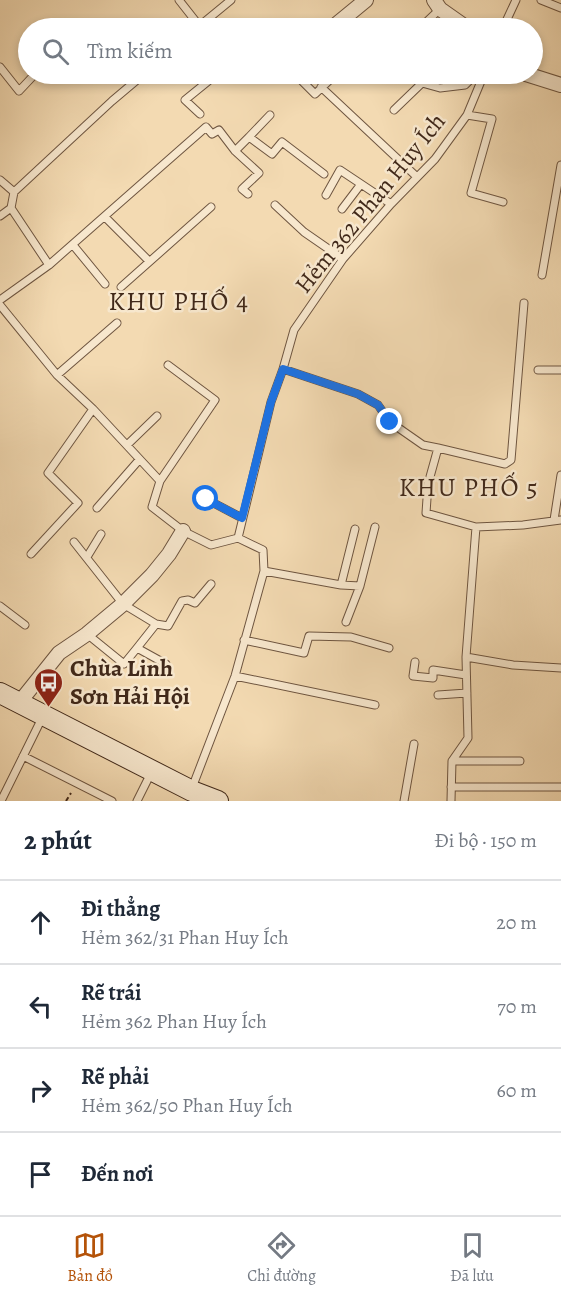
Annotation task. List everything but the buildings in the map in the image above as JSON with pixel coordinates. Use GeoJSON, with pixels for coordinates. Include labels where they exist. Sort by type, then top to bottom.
{"type":"FeatureCollection","features":[{"type":"Feature","properties":{"kind":"main road"},"geometry":{"type":"LineString","coordinates":[[0,693],[153,771],[190,796],[218,801]]}},
{"type":"Feature","properties":{"kind":"street"},"geometry":{"type":"LineString","coordinates":[[344,18],[366,0]]}},
{"type":"Feature","properties":{"kind":"street"},"geometry":{"type":"LineString","coordinates":[[437,5],[453,18]]}},
{"type":"Feature","properties":{"kind":"street"},"geometry":{"type":"LineString","coordinates":[[543,79],[561,85]]}},
{"type":"Feature","properties":{"kind":"street"},"geometry":{"type":"LineString","coordinates":[[19,703],[59,653],[87,634],[123,604],[152,575],[169,554],[183,531]]}},
{"type":"Feature","properties":{"kind":"lane"},"geometry":{"type":"LineString","coordinates":[[179,0],[192,18]]}},
{"type":"Feature","properties":{"kind":"lane"},"geometry":{"type":"LineString","coordinates":[[211,18],[231,0]]}},
{"type":"Feature","properties":{"kind":"lane"},"geometry":{"type":"LineString","coordinates":[[508,18],[516,0]]}},
{"type":"Feature","properties":{"kind":"lane"},"geometry":{"type":"LineString","coordinates":[[541,0],[561,8]]}},
{"type":"Feature","properties":{"kind":"lane"},"geometry":{"type":"LineString","coordinates":[[427,18],[437,5]]}},
{"type":"Feature","properties":{"kind":"lane"},"geometry":{"type":"LineString","coordinates":[[0,67],[18,91],[25,84]]}},
{"type":"Feature","properties":{"kind":"lane"},"geometry":{"type":"LineString","coordinates":[[0,216],[11,208],[14,192],[131,84]]}},
{"type":"Feature","properties":{"kind":"lane"},"geometry":{"type":"LineString","coordinates":[[200,114],[185,100],[205,84]]}},
{"type":"Feature","properties":{"kind":"lane"},"geometry":{"type":"LineString","coordinates":[[305,84],[315,94],[324,84]]}},
{"type":"Feature","properties":{"kind":"lane"},"geometry":{"type":"LineString","coordinates":[[394,110],[421,84]]}},
{"type":"Feature","properties":{"kind":"lane"},"geometry":{"type":"LineString","coordinates":[[426,84],[440,88],[467,84]]}},
{"type":"Feature","properties":{"kind":"lane","name":"Hẻm 362 Phan Huy Ích"},"geometry":{"type":"LineString","coordinates":[[238,538],[271,402],[294,330],[344,259],[391,204],[435,159],[467,115],[480,84]]}},
{"type":"Feature","properties":{"kind":"lane"},"geometry":{"type":"LineString","coordinates":[[321,87],[417,177]]}},
{"type":"Feature","properties":{"kind":"lane"},"geometry":{"type":"LineString","coordinates":[[235,151],[270,115]]}},
{"type":"Feature","properties":{"kind":"lane"},"geometry":{"type":"LineString","coordinates":[[467,115],[492,119],[471,193],[503,202]]}},
{"type":"Feature","properties":{"kind":"lane"},"geometry":{"type":"LineString","coordinates":[[0,300],[73,245],[206,128],[212,134],[219,130],[235,151],[259,173],[242,189],[248,194]]}},
{"type":"Feature","properties":{"kind":"lane"},"geometry":{"type":"LineString","coordinates":[[249,137],[272,154],[282,142],[324,174]]}},
{"type":"Feature","properties":{"kind":"lane"},"geometry":{"type":"LineString","coordinates":[[542,275],[561,165]]}},
{"type":"Feature","properties":{"kind":"lane"},"geometry":{"type":"LineString","coordinates":[[326,195],[340,170],[391,204]]}},
{"type":"Feature","properties":{"kind":"lane"},"geometry":{"type":"LineString","coordinates":[[0,180],[14,192]]}},
{"type":"Feature","properties":{"kind":"lane"},"geometry":{"type":"LineString","coordinates":[[342,209],[361,184]]}},
{"type":"Feature","properties":{"kind":"lane"},"geometry":{"type":"LineString","coordinates":[[275,205],[304,232],[344,259]]}},
{"type":"Feature","properties":{"kind":"lane"},"geometry":{"type":"LineString","coordinates":[[121,287],[211,207]]}},
{"type":"Feature","properties":{"kind":"lane"},"geometry":{"type":"LineString","coordinates":[[11,208],[49,265]]}},
{"type":"Feature","properties":{"kind":"lane"},"geometry":{"type":"LineString","coordinates":[[105,217],[149,261]]}},
{"type":"Feature","properties":{"kind":"lane"},"geometry":{"type":"LineString","coordinates":[[73,245],[105,284]]}},
{"type":"Feature","properties":{"kind":"lane"},"geometry":{"type":"LineString","coordinates":[[283,369],[358,394],[378,405],[390,422],[423,445],[504,464],[511,460],[524,303]]}},
{"type":"Feature","properties":{"kind":"lane"},"geometry":{"type":"LineString","coordinates":[[0,305],[57,375],[93,409],[160,481]]}},
{"type":"Feature","properties":{"kind":"lane"},"geometry":{"type":"LineString","coordinates":[[57,375],[117,323]]}},
{"type":"Feature","properties":{"kind":"lane"},"geometry":{"type":"LineString","coordinates":[[168,365],[215,400],[160,481],[152,507],[183,531],[211,545],[238,538],[263,550],[264,571],[235,676],[190,796]]}},
{"type":"Feature","properties":{"kind":"lane"},"geometry":{"type":"LineString","coordinates":[[538,370],[561,370]]}},
{"type":"Feature","properties":{"kind":"lane"},"geometry":{"type":"LineString","coordinates":[[31,554],[78,503],[48,474],[93,409]]}},
{"type":"Feature","properties":{"kind":"lane"},"geometry":{"type":"LineString","coordinates":[[127,445],[157,416]]}},
{"type":"Feature","properties":{"kind":"lane"},"geometry":{"type":"LineString","coordinates":[[438,448],[428,484],[426,513],[476,527],[523,525],[558,520],[561,475]]}},
{"type":"Feature","properties":{"kind":"lane"},"geometry":{"type":"LineString","coordinates":[[97,508],[139,460]]}},
{"type":"Feature","properties":{"kind":"lane"},"geometry":{"type":"LineString","coordinates":[[206,499],[242,518]]}},
{"type":"Feature","properties":{"kind":"lane"},"geometry":{"type":"LineString","coordinates":[[346,622],[360,586],[375,526]]}},
{"type":"Feature","properties":{"kind":"lane"},"geometry":{"type":"LineString","coordinates":[[451,801],[452,762],[468,738],[466,657],[476,527]]}},
{"type":"Feature","properties":{"kind":"lane"},"geometry":{"type":"LineString","coordinates":[[341,585],[355,529]]}},
{"type":"Feature","properties":{"kind":"lane"},"geometry":{"type":"LineString","coordinates":[[87,557],[101,534]]}},
{"type":"Feature","properties":{"kind":"lane"},"geometry":{"type":"LineString","coordinates":[[74,542],[123,604],[156,624],[168,626],[182,601],[188,600],[195,603],[211,584]]}},
{"type":"Feature","properties":{"kind":"lane"},"geometry":{"type":"LineString","coordinates":[[264,571],[341,585],[360,586]]}},
{"type":"Feature","properties":{"kind":"lane"},"geometry":{"type":"LineString","coordinates":[[1,608],[25,625]]}},
{"type":"Feature","properties":{"kind":"lane"},"geometry":{"type":"LineString","coordinates":[[87,634],[124,664],[156,624]]}},
{"type":"Feature","properties":{"kind":"lane"},"geometry":{"type":"LineString","coordinates":[[244,640],[304,653],[309,636],[351,637],[389,648]]}},
{"type":"Feature","properties":{"kind":"lane"},"geometry":{"type":"LineString","coordinates":[[137,648],[166,664]]}},
{"type":"Feature","properties":{"kind":"lane"},"geometry":{"type":"LineString","coordinates":[[466,657],[513,665],[561,668]]}},
{"type":"Feature","properties":{"kind":"lane"},"geometry":{"type":"LineString","coordinates":[[415,662],[413,676],[433,678],[433,670],[466,675]]}},
{"type":"Feature","properties":{"kind":"lane"},"geometry":{"type":"LineString","coordinates":[[235,676],[375,705]]}},
{"type":"Feature","properties":{"kind":"lane"},"geometry":{"type":"LineString","coordinates":[[438,695],[467,693]]}},
{"type":"Feature","properties":{"kind":"lane"},"geometry":{"type":"LineString","coordinates":[[1,801],[43,715]]}},
{"type":"Feature","properties":{"kind":"lane"},"geometry":{"type":"LineString","coordinates":[[404,801],[414,744]]}},
{"type":"Feature","properties":{"kind":"lane"},"geometry":{"type":"LineString","coordinates":[[23,756],[112,801]]}},
{"type":"Feature","properties":{"kind":"lane"},"geometry":{"type":"LineString","coordinates":[[452,762],[520,761]]}},
{"type":"Feature","properties":{"kind":"lane"},"geometry":{"type":"LineString","coordinates":[[137,801],[153,771]]}},
{"type":"Feature","properties":{"kind":"lane"},"geometry":{"type":"LineString","coordinates":[[452,788],[561,787]]}},
{"type":"Feature","properties":{"kind":"place","name":"Chùa Linh Sơn Hải Hội"},"geometry":{"type":"Point","coordinates":[49,708]}},
{"type":"Feature","properties":{"kind":"district","name":"KHU PHỐ 4"},"geometry":{"type":"Point","coordinates":[179,301]}},
{"type":"Feature","properties":{"kind":"district","name":"KHU PHỐ 5"},"geometry":{"type":"Point","coordinates":[469,487]}},
{"type":"Feature","properties":{"kind":"route"},"geometry":{"type":"LineString","coordinates":[[206,499],[242,518],[271,402],[283,369],[358,394],[378,405],[390,422]]}}]}
